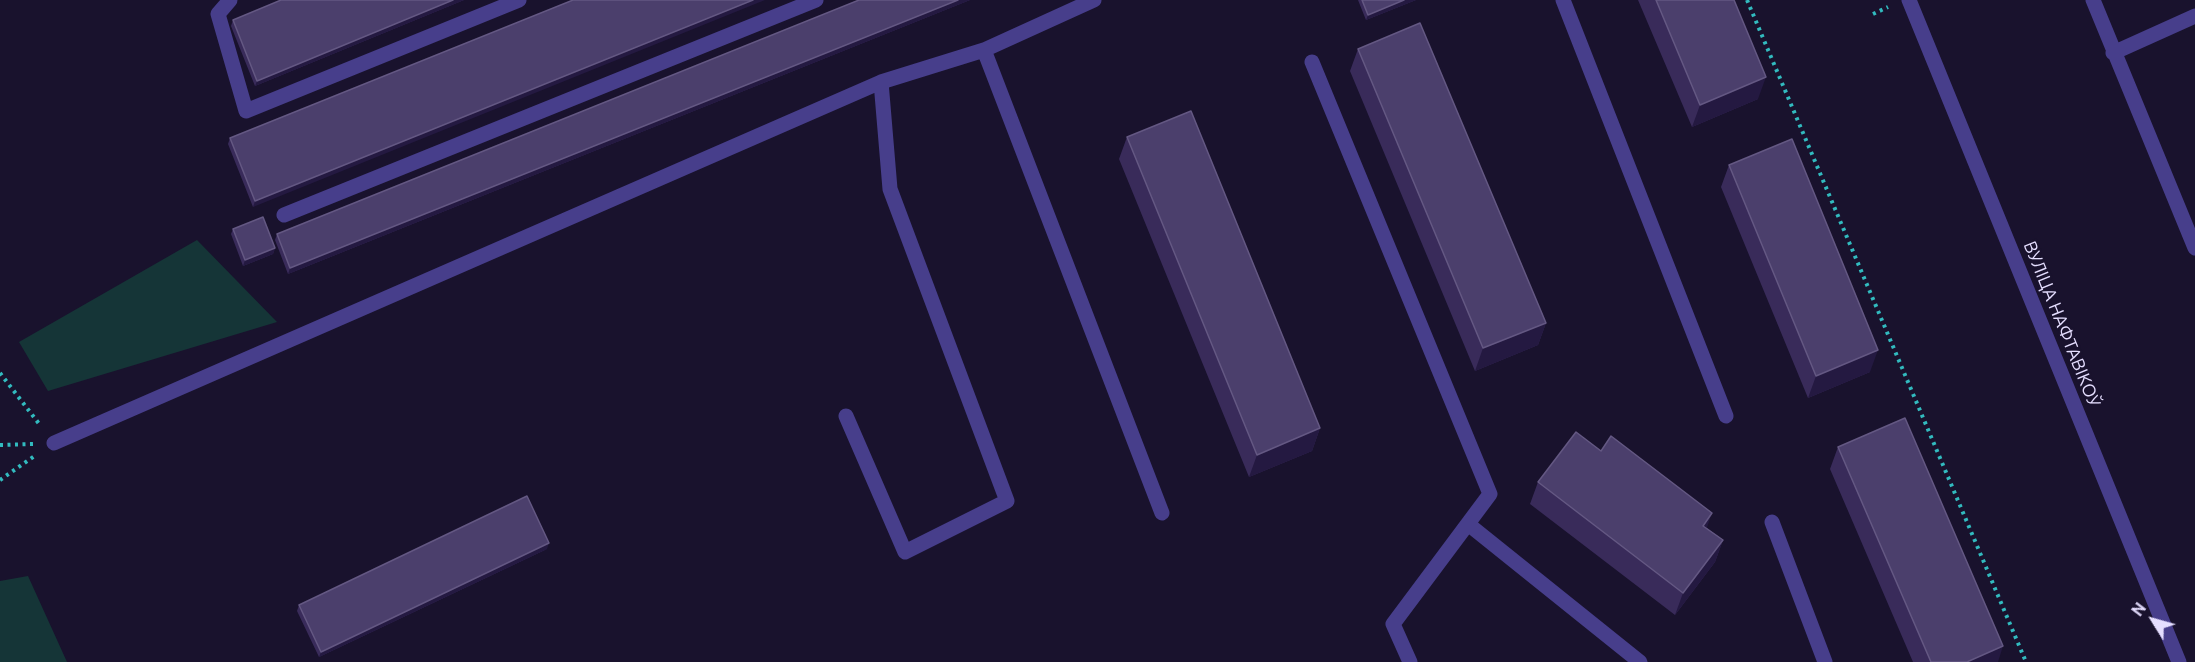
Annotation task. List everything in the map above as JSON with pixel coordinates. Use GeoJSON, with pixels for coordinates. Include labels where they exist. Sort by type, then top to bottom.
{"type":"FeatureCollection","features":[{"type":"Feature","properties":{"kind":"street"},"geometry":{"type":"LineString","coordinates":[[230,0],[218,14],[246,111],[519,0]]}},
{"type":"Feature","properties":{"kind":"street"},"geometry":{"type":"LineString","coordinates":[[284,215],[816,0]]}},
{"type":"Feature","properties":{"kind":"street"},"geometry":{"type":"LineString","coordinates":[[54,443],[881,82],[984,50],[1094,0]]}},
{"type":"Feature","properties":{"kind":"street"},"geometry":{"type":"LineString","coordinates":[[1563,0],[1726,416]]}},
{"type":"Feature","properties":{"kind":"street","name":"ВУЛІЦА НАФТАВІКОЎ"},"geometry":{"type":"LineString","coordinates":[[1909,0],[2180,662]]}},
{"type":"Feature","properties":{"kind":"street"},"geometry":{"type":"LineString","coordinates":[[2093,0],[2195,248]]}},
{"type":"Feature","properties":{"kind":"street"},"geometry":{"type":"LineString","coordinates":[[2113,53],[2195,16]]}},
{"type":"Feature","properties":{"kind":"street"},"geometry":{"type":"LineString","coordinates":[[984,50],[1162,513]]}},
{"type":"Feature","properties":{"kind":"street"},"geometry":{"type":"LineString","coordinates":[[1312,62],[1490,494],[1393,624],[1410,662]]}},
{"type":"Feature","properties":{"kind":"street"},"geometry":{"type":"LineString","coordinates":[[846,416],[905,552],[1007,501],[890,189],[881,82]]}},
{"type":"Feature","properties":{"kind":"street"},"geometry":{"type":"LineString","coordinates":[[1772,522],[1825,662]]}},
{"type":"Feature","properties":{"kind":"street"},"geometry":{"type":"LineString","coordinates":[[1468,524],[1640,662]]}},
{"type":"Feature","properties":{"kind":"path"},"geometry":{"type":"LineString","coordinates":[[1747,0],[2026,662]]}},
{"type":"Feature","properties":{"kind":"path"},"geometry":{"type":"LineString","coordinates":[[0,373],[54,443]]}},
{"type":"Feature","properties":{"kind":"path"},"geometry":{"type":"LineString","coordinates":[[0,445],[54,443]]}},
{"type":"Feature","properties":{"kind":"path"},"geometry":{"type":"LineString","coordinates":[[0,480],[54,443]]}},
{"type":"Feature","properties":{"kind":"green space"},"geometry":{"type":"Polygon","coordinates":[[[197,240],[277,322],[48,391],[19,342],[197,240]]]}},
{"type":"Feature","properties":{"kind":"green space"},"geometry":{"type":"Polygon","coordinates":[[[28,576],[67,662],[0,662],[0,581],[28,576]]]}},
{"type":"Feature","properties":{"kind":"building"},"geometry":{"type":"Polygon","coordinates":[[[281,0],[453,0],[257,81],[233,20],[281,0]]]}},
{"type":"Feature","properties":{"kind":"building"},"geometry":{"type":"Polygon","coordinates":[[[573,0],[753,0],[255,201],[230,138],[573,0]]]}},
{"type":"Feature","properties":{"kind":"building"},"geometry":{"type":"Polygon","coordinates":[[[859,0],[958,0],[290,268],[277,234],[859,0]]]}},
{"type":"Feature","properties":{"kind":"building"},"geometry":{"type":"Polygon","coordinates":[[[1362,0],[1404,0],[1368,15],[1362,0]]]}},
{"type":"Feature","properties":{"kind":"building"},"geometry":{"type":"Polygon","coordinates":[[[1656,0],[1734,0],[1766,77],[1700,105],[1656,0]]]}},
{"type":"Feature","properties":{"kind":"building"},"geometry":{"type":"Polygon","coordinates":[[[1420,23],[1546,323],[1483,348],[1358,49],[1420,23]]]}},
{"type":"Feature","properties":{"kind":"building"},"geometry":{"type":"Polygon","coordinates":[[[1191,111],[1320,428],[1257,455],[1127,137],[1191,111]]]}},
{"type":"Feature","properties":{"kind":"building"},"geometry":{"type":"Polygon","coordinates":[[[1792,139],[1878,350],[1816,376],[1729,165],[1792,139]]]}},
{"type":"Feature","properties":{"kind":"building"},"geometry":{"type":"Polygon","coordinates":[[[263,217],[275,248],[245,260],[233,229],[263,217]]]}},
{"type":"Feature","properties":{"kind":"building"},"geometry":{"type":"Polygon","coordinates":[[[1905,418],[2003,646],[1967,662],[1931,662],[1838,447],[1905,418]]]}},
{"type":"Feature","properties":{"kind":"building"},"geometry":{"type":"Polygon","coordinates":[[[1576,432],[1601,451],[1611,436],[1712,513],[1703,526],[1723,540],[1683,593],[1538,482],[1576,432]]]}},
{"type":"Feature","properties":{"kind":"building"},"geometry":{"type":"Polygon","coordinates":[[[527,496],[549,543],[321,652],[299,605],[527,496]]]}}]}
